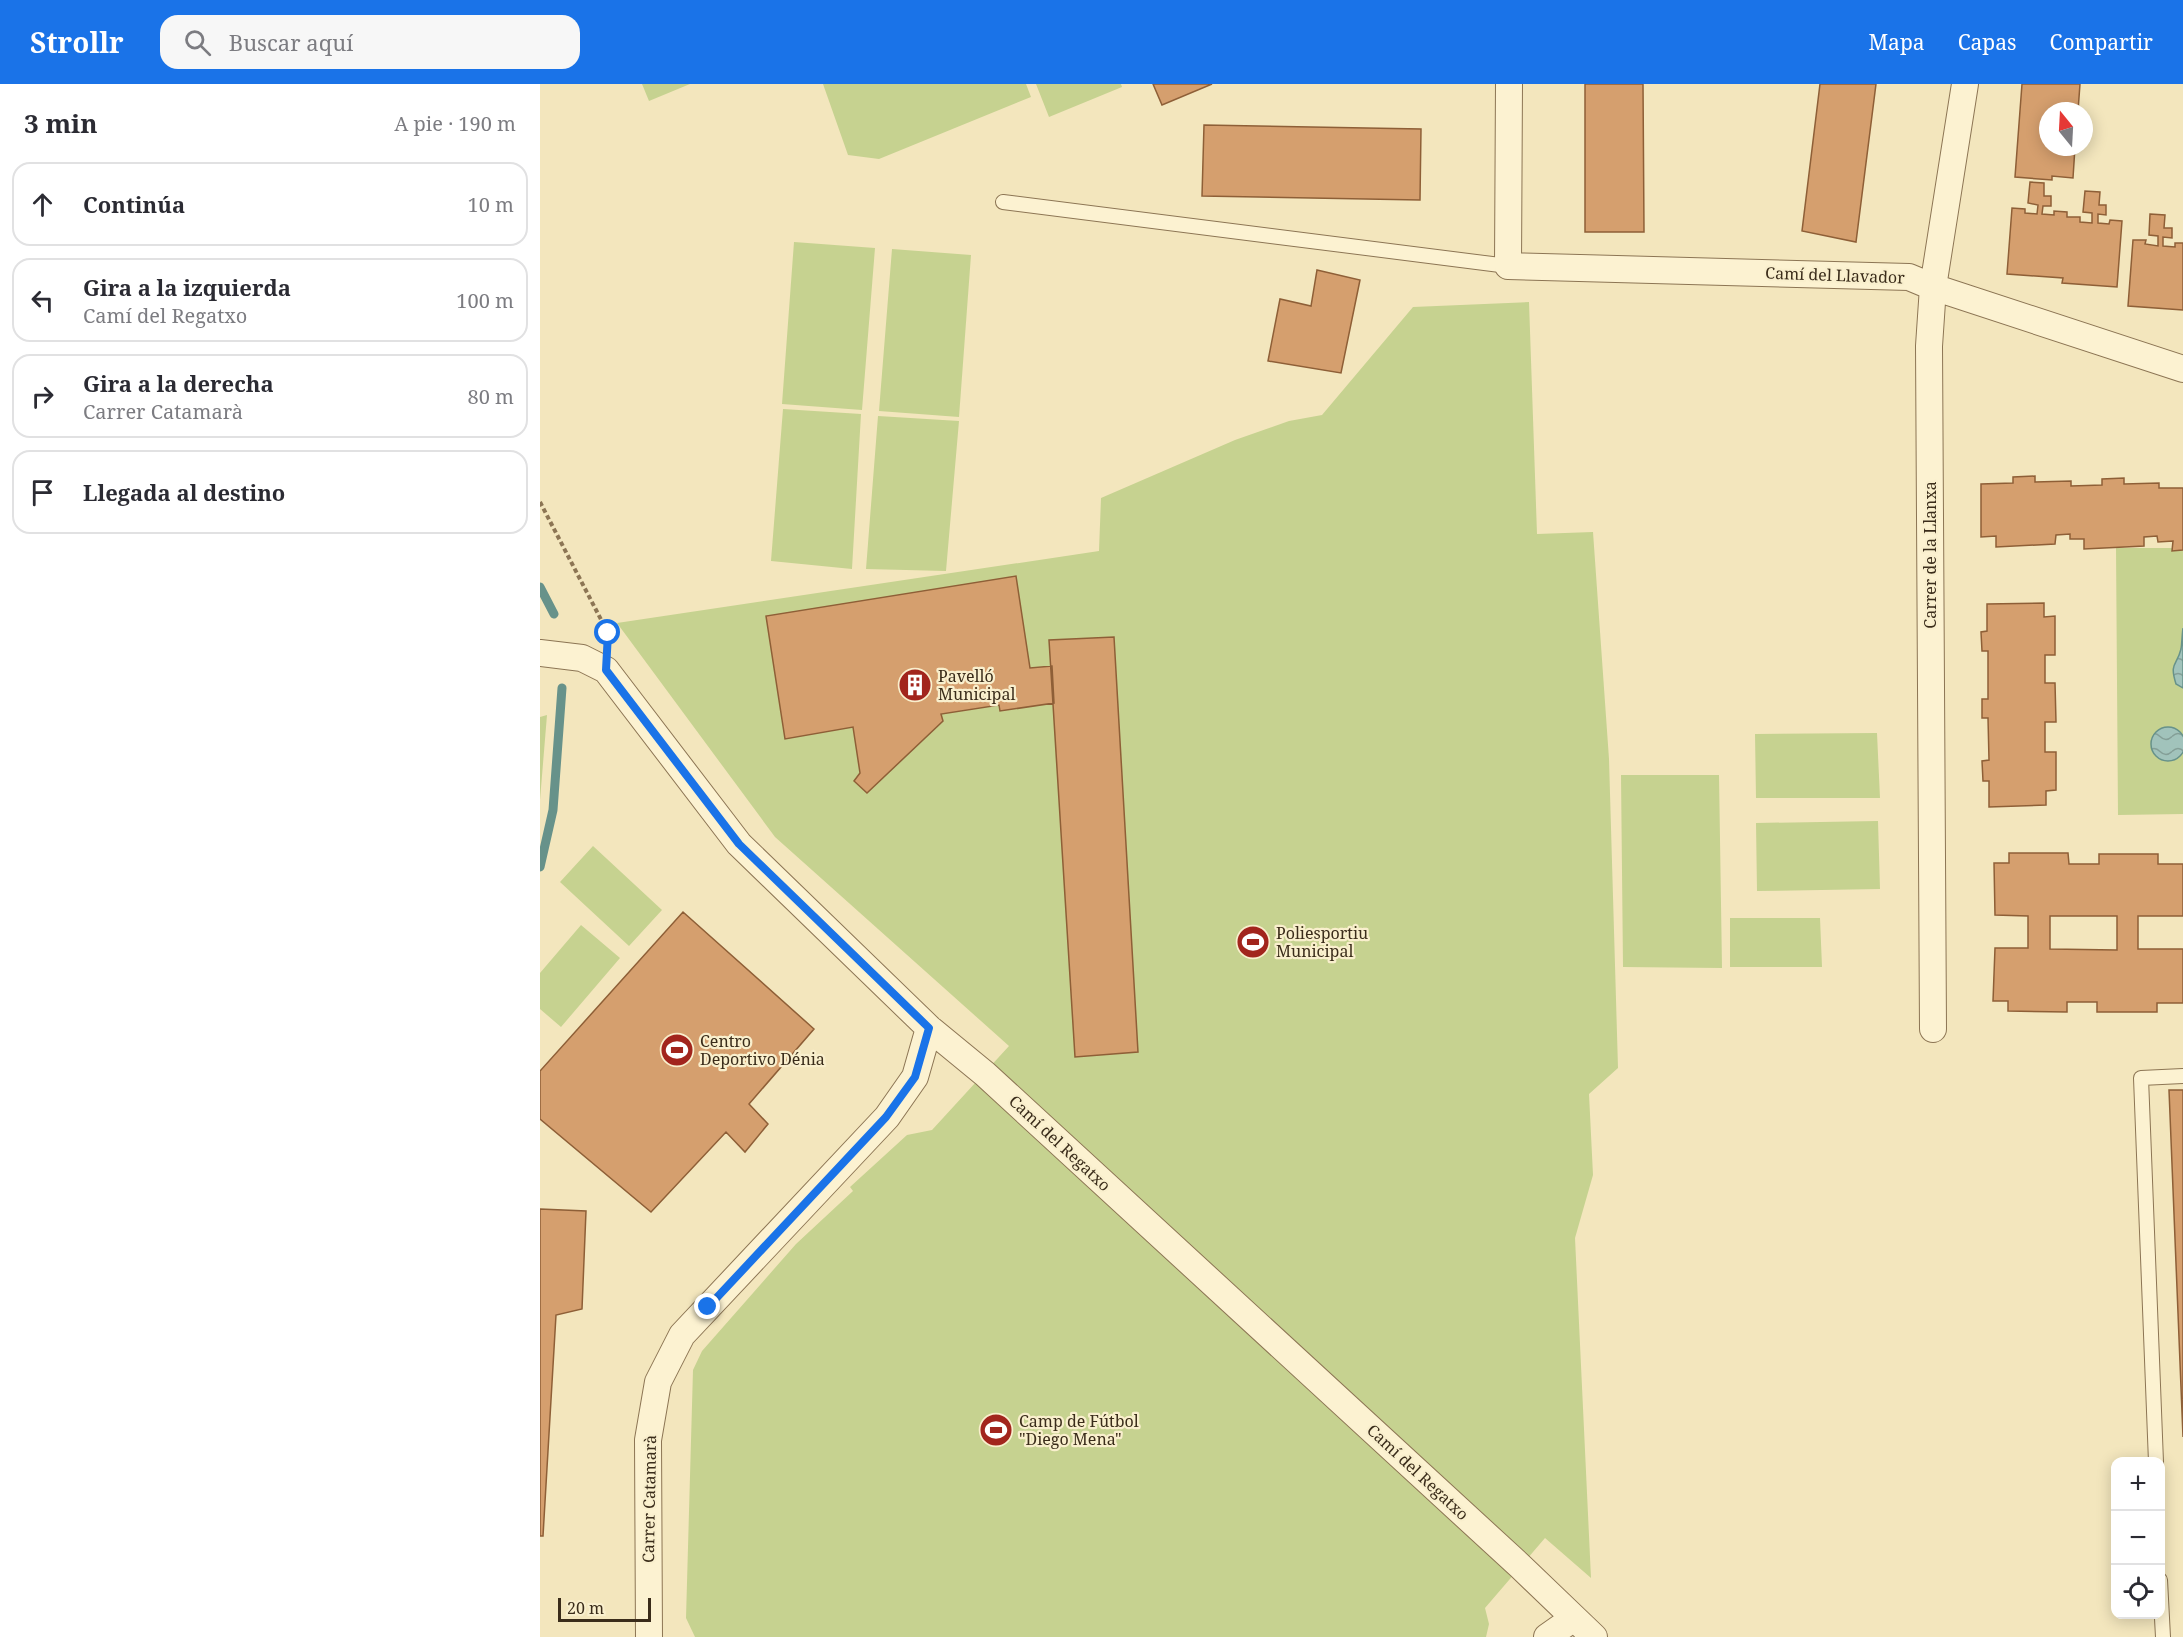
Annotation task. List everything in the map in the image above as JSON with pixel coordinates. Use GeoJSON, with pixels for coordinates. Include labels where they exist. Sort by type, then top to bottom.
{"type":"FeatureCollection","features":[{"type":"Feature","properties":{"kind":"street"},"geometry":{"type":"LineString","coordinates":[[1508,266],[1509,84]]}},
{"type":"Feature","properties":{"kind":"street","name":"Carrer de la Llanxa"},"geometry":{"type":"LineString","coordinates":[[1933,1029],[1929,345],[1933,287],[1965,84]]}},
{"type":"Feature","properties":{"kind":"street","name":"Camí del Llavador"},"geometry":{"type":"LineString","coordinates":[[1508,266],[1909,277],[1933,287],[2183,369]]}},
{"type":"Feature","properties":{"kind":"street","name":"Camí del Regatxo"},"geometry":{"type":"LineString","coordinates":[[540,653],[582,658],[606,670],[739,844],[929,1028],[1020,1106],[1594,1637]]}},
{"type":"Feature","properties":{"kind":"street","name":"Carrer Catamarà"},"geometry":{"type":"LineString","coordinates":[[649,1637],[648,1440],[658,1382],[682,1335],[886,1117],[915,1077],[929,1028]]}},
{"type":"Feature","properties":{"kind":"street"},"geometry":{"type":"LineString","coordinates":[[1547,1637],[1574,1618]]}},
{"type":"Feature","properties":{"kind":"lane"},"geometry":{"type":"LineString","coordinates":[[1003,202],[1508,266]]}},
{"type":"Feature","properties":{"kind":"lane"},"geometry":{"type":"LineString","coordinates":[[2156,1457],[2141,1078],[2183,1076]]}},
{"type":"Feature","properties":{"kind":"lane"},"geometry":{"type":"LineString","coordinates":[[2162,1619],[2163,1637]]}},
{"type":"Feature","properties":{"kind":"path"},"geometry":{"type":"LineString","coordinates":[[540,502],[608,633],[606,670]]}},
{"type":"Feature","properties":{"kind":"green space"},"geometry":{"type":"Polygon","coordinates":[[[642,84],[690,84],[649,101],[642,84]]]}},
{"type":"Feature","properties":{"kind":"green space"},"geometry":{"type":"Polygon","coordinates":[[[823,84],[1026,84],[1031,97],[879,159],[848,155],[823,84]]]}},
{"type":"Feature","properties":{"kind":"green space"},"geometry":{"type":"Polygon","coordinates":[[[1036,84],[1121,84],[1122,87],[1049,117],[1036,84]]]}},
{"type":"Feature","properties":{"kind":"green space"},"geometry":{"type":"Polygon","coordinates":[[[794,242],[875,248],[862,410],[782,404],[794,242]]]}},
{"type":"Feature","properties":{"kind":"green space"},"geometry":{"type":"Polygon","coordinates":[[[892,249],[971,255],[959,417],[879,411],[892,249]]]}},
{"type":"Feature","properties":{"kind":"green space","name":"Poliesportiu Municipal"},"geometry":{"type":"Polygon","coordinates":[[[1529,302],[1537,534],[1593,532],[1609,759],[1618,1068],[1589,1094],[1593,1175],[1575,1238],[1591,1578],[1545,1538],[1485,1608],[1489,1624],[1486,1637],[695,1637],[686,1618],[693,1370],[702,1351],[796,1244],[853,1191],[850,1187],[907,1135],[932,1130],[1009,1046],[775,837],[617,623],[1099,551],[1101,498],[1235,440],[1289,421],[1322,415],[1413,307],[1529,302]]]}},
{"type":"Feature","properties":{"kind":"green space"},"geometry":{"type":"Polygon","coordinates":[[[783,409],[861,414],[852,569],[771,561],[783,409]]]}},
{"type":"Feature","properties":{"kind":"green space"},"geometry":{"type":"Polygon","coordinates":[[[878,416],[959,421],[946,571],[866,569],[878,416]]]}},
{"type":"Feature","properties":{"kind":"green space"},"geometry":{"type":"Polygon","coordinates":[[[2116,548],[2183,548],[2183,814],[2118,815],[2116,548]]]}},
{"type":"Feature","properties":{"kind":"green space"},"geometry":{"type":"Polygon","coordinates":[[[547,715],[540,800],[540,717],[547,715]]]}},
{"type":"Feature","properties":{"kind":"green space"},"geometry":{"type":"Polygon","coordinates":[[[1877,733],[1880,798],[1756,798],[1755,734],[1877,733]]]}},
{"type":"Feature","properties":{"kind":"green space"},"geometry":{"type":"Polygon","coordinates":[[[1621,775],[1719,775],[1722,968],[1623,967],[1621,775]]]}},
{"type":"Feature","properties":{"kind":"green space"},"geometry":{"type":"Polygon","coordinates":[[[1878,821],[1880,889],[1757,891],[1756,823],[1878,821]]]}},
{"type":"Feature","properties":{"kind":"green space"},"geometry":{"type":"Polygon","coordinates":[[[593,846],[662,910],[629,946],[560,882],[593,846]]]}},
{"type":"Feature","properties":{"kind":"green space"},"geometry":{"type":"Polygon","coordinates":[[[1730,918],[1820,918],[1822,967],[1730,967],[1730,918]]]}},
{"type":"Feature","properties":{"kind":"green space"},"geometry":{"type":"Polygon","coordinates":[[[581,925],[620,958],[561,1027],[540,1009],[540,973],[581,925]]]}},
{"type":"Feature","properties":{"kind":"water"},"geometry":{"type":"Polygon","coordinates":[[[2183,628],[2183,688],[2176,684],[2173,672],[2181,649],[2183,628]]]}},
{"type":"Feature","properties":{"kind":"water"},"geometry":{"type":"Polygon","coordinates":[[[2168,727],[2180,732],[2184,738],[2184,750],[2180,756],[2168,761],[2156,756],[2151,744],[2156,732],[2168,727]]]}},
{"type":"Feature","properties":{"kind":"building"},"geometry":{"type":"Polygon","coordinates":[[[1153,84],[1212,84],[1162,105],[1153,84]]]}},
{"type":"Feature","properties":{"kind":"building"},"geometry":{"type":"Polygon","coordinates":[[[1585,84],[1643,84],[1644,232],[1585,232],[1585,84]]]}},
{"type":"Feature","properties":{"kind":"building"},"geometry":{"type":"Polygon","coordinates":[[[1820,84],[1876,84],[1856,242],[1802,231],[1820,84]]]}},
{"type":"Feature","properties":{"kind":"building"},"geometry":{"type":"Polygon","coordinates":[[[2022,84],[2080,84],[2079,102],[2039,102],[2039,156],[2074,156],[2073,178],[2052,176],[2052,180],[2015,177],[2022,84]]]}},
{"type":"Feature","properties":{"kind":"building"},"geometry":{"type":"Polygon","coordinates":[[[1204,125],[1421,129],[1420,200],[1202,196],[1204,125]]]}},
{"type":"Feature","properties":{"kind":"building"},"geometry":{"type":"Polygon","coordinates":[[[2030,182],[2044,183],[2044,196],[2051,196],[2051,206],[2043,206],[2042,214],[2054,215],[2054,211],[2067,212],[2067,217],[2080,217],[2080,222],[2092,223],[2092,213],[2083,212],[2085,191],[2100,192],[2099,205],[2106,205],[2106,215],[2098,214],[2098,223],[2109,224],[2110,220],[2122,221],[2117,287],[2062,283],[2063,278],[2007,274],[2012,208],[2025,209],[2025,213],[2037,214],[2038,205],[2028,203],[2030,182]]]}},
{"type":"Feature","properties":{"kind":"building"},"geometry":{"type":"Polygon","coordinates":[[[2150,214],[2165,215],[2164,228],[2172,228],[2172,238],[2163,237],[2163,246],[2175,247],[2175,243],[2183,243],[2183,310],[2128,306],[2133,240],[2146,240],[2145,244],[2158,246],[2158,236],[2149,235],[2150,214]]]}},
{"type":"Feature","properties":{"kind":"building"},"geometry":{"type":"Polygon","coordinates":[[[1317,270],[1360,280],[1341,373],[1268,361],[1280,299],[1311,306],[1317,270]]]}},
{"type":"Feature","properties":{"kind":"building"},"geometry":{"type":"Polygon","coordinates":[[[2035,476],[2035,482],[2071,481],[2071,486],[2102,485],[2102,479],[2124,478],[2124,484],[2159,483],[2159,488],[2183,488],[2183,550],[2172,551],[2173,541],[2158,542],[2157,536],[2144,537],[2144,546],[2084,549],[2084,539],[2070,539],[2070,534],[2056,535],[2055,544],[1996,547],[1996,536],[1981,537],[1981,484],[2013,483],[2013,477],[2035,476]]]}},
{"type":"Feature","properties":{"kind":"building","name":"Pavelló Municipal"},"geometry":{"type":"Polygon","coordinates":[[[1016,576],[1030,668],[1052,666],[1054,703],[1000,711],[999,705],[941,714],[943,721],[867,793],[854,781],[860,773],[853,727],[785,739],[766,616],[1016,576]]]}},
{"type":"Feature","properties":{"kind":"building"},"geometry":{"type":"Polygon","coordinates":[[[2044,603],[2044,617],[2055,616],[2055,655],[2045,655],[2045,683],[2055,683],[2056,722],[2045,722],[2045,752],[2056,752],[2056,790],[2046,791],[2046,805],[1989,807],[1989,781],[1983,781],[1982,761],[1989,760],[1988,718],[1982,718],[1982,699],[1988,699],[1988,651],[1982,651],[1981,632],[1987,631],[1987,604],[2044,603]]]}},
{"type":"Feature","properties":{"kind":"building"},"geometry":{"type":"Polygon","coordinates":[[[1114,637],[1138,1052],[1075,1057],[1049,640],[1114,637]]]}},
{"type":"Feature","properties":{"kind":"building"},"geometry":{"type":"Polygon","coordinates":[[[2009,853],[2068,853],[2069,864],[2099,864],[2099,854],[2158,854],[2158,864],[2183,864],[2183,916],[2138,916],[2138,949],[2183,949],[2183,1003],[2157,1003],[2157,1012],[2097,1012],[2097,1002],[2067,1002],[2067,1012],[2008,1011],[2008,1001],[1993,1001],[1995,948],[2028,948],[2028,916],[1995,915],[1994,863],[2009,863],[2009,853]],[[2050,916],[2050,949],[2117,950],[2117,916],[2050,916]]]}},
{"type":"Feature","properties":{"kind":"building","name":"Centro Deportivo Dénia"},"geometry":{"type":"Polygon","coordinates":[[[683,912],[814,1029],[749,1104],[768,1124],[745,1152],[726,1132],[651,1212],[540,1119],[540,1071],[683,912]]]}},
{"type":"Feature","properties":{"kind":"building"},"geometry":{"type":"Polygon","coordinates":[[[2169,1090],[2183,1090],[2183,1437],[2169,1090]]]}},
{"type":"Feature","properties":{"kind":"building"},"geometry":{"type":"Polygon","coordinates":[[[540,1209],[586,1211],[582,1309],[556,1315],[543,1536],[540,1536],[540,1209]]]}},
{"type":"Feature","properties":{"kind":"waterway"},"geometry":{"type":"LineString","coordinates":[[540,587],[554,614]]}},
{"type":"Feature","properties":{"kind":"waterway"},"geometry":{"type":"LineString","coordinates":[[540,867],[553,810],[562,688]]}},
{"type":"Feature","properties":{"kind":"place","name":"Pavelló Municipal"},"geometry":{"type":"Point","coordinates":[915,685]}},
{"type":"Feature","properties":{"kind":"place","name":"Poliesportiu Municipal"},"geometry":{"type":"Point","coordinates":[1253,942]}},
{"type":"Feature","properties":{"kind":"place","name":"Centro Deportivo Dénia"},"geometry":{"type":"Point","coordinates":[677,1050]}},
{"type":"Feature","properties":{"kind":"place","name":"Camp de Fútbol \"Diego Mena\""},"geometry":{"type":"Point","coordinates":[996,1430]}},
{"type":"Feature","properties":{"kind":"route"},"geometry":{"type":"LineString","coordinates":[[608,633],[606,670],[739,844],[929,1028],[915,1077],[886,1117],[708,1307]]}}]}
